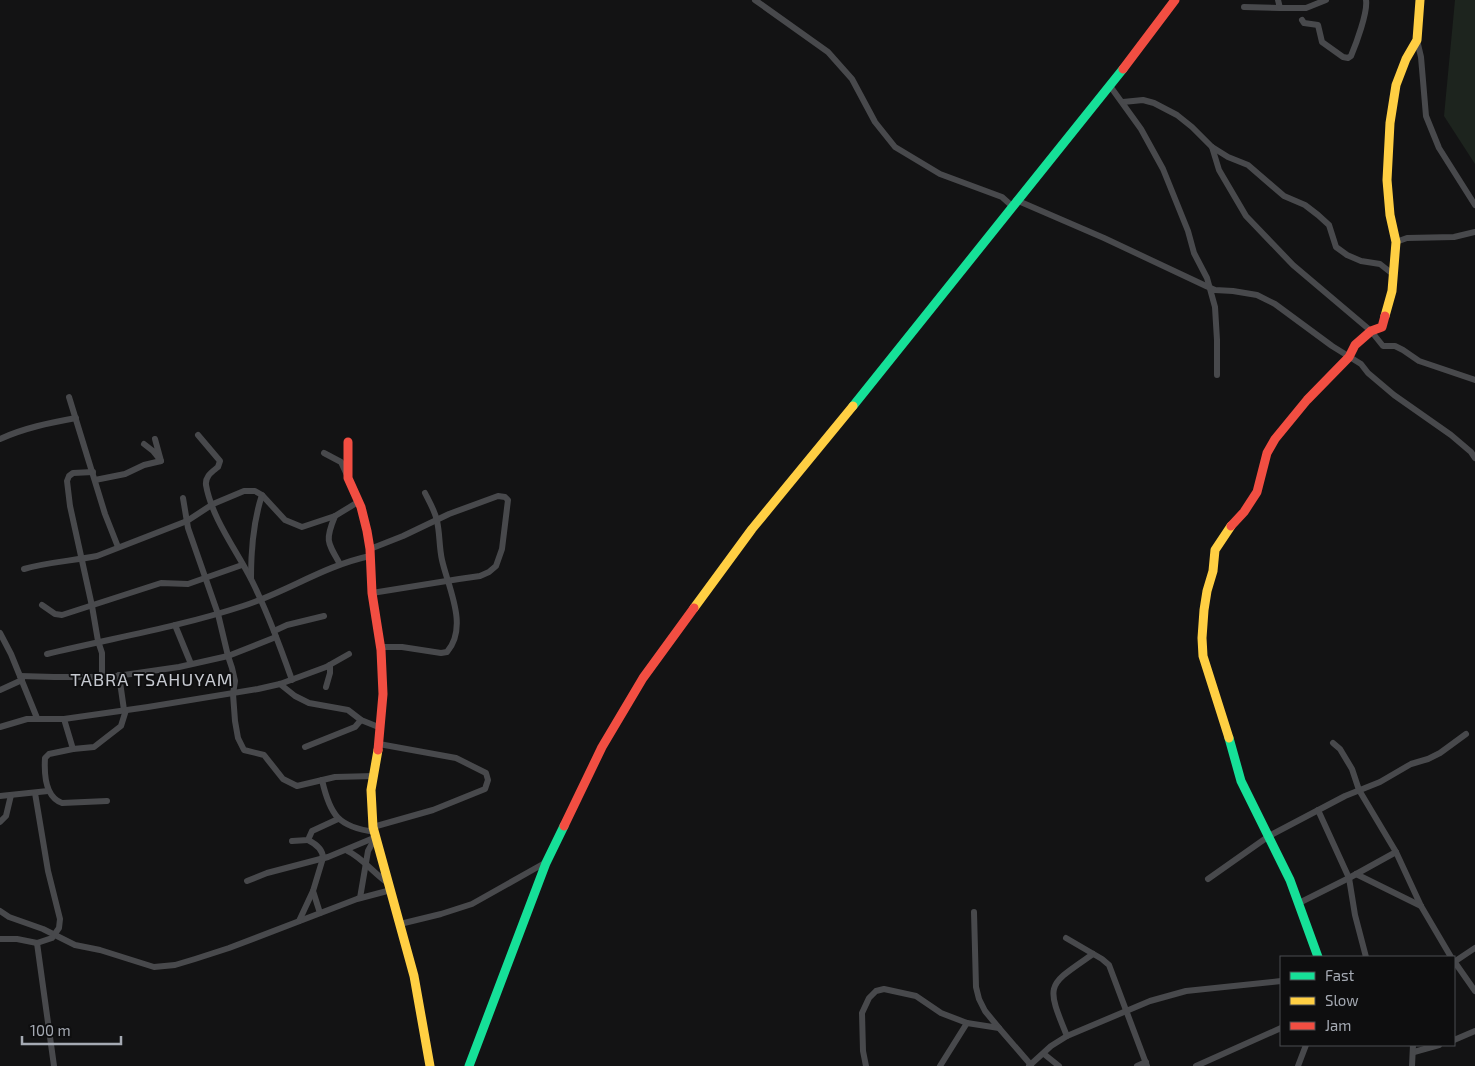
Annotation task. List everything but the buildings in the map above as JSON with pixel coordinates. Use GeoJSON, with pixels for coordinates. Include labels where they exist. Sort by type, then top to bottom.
{"type":"FeatureCollection","features":[{"type":"Feature","properties":{"kind":"main road"},"geometry":{"type":"LineString","coordinates":[[469,1066],[546,863],[602,747],[643,678],[752,529],[1110,86],[1174,0]]}},
{"type":"Feature","properties":{"kind":"main road"},"geometry":{"type":"LineString","coordinates":[[1318,956],[1299,903],[1269,836],[1241,782],[1212,680],[1203,656],[1202,638],[1207,591],[1213,571],[1215,550],[1226,532],[1244,512],[1257,492],[1267,453],[1276,439],[1307,400],[1349,356],[1354,345],[1371,331],[1382,327],[1392,291],[1396,242],[1390,215],[1387,180],[1390,123],[1396,84],[1406,59],[1417,40],[1420,0]]}},
{"type":"Feature","properties":{"kind":"main road"},"geometry":{"type":"LineString","coordinates":[[348,442],[348,478],[358,502],[370,552],[372,593],[380,647],[383,694],[381,728],[371,810],[375,832],[400,924],[427,1042],[430,1066]]}},
{"type":"Feature","properties":{"kind":"street"},"geometry":{"type":"LineString","coordinates":[[754,0],[828,52],[852,80],[875,122],[895,147],[940,174],[1104,238],[1208,287],[1257,295],[1275,304],[1361,364],[1368,373],[1394,395],[1451,435],[1471,452],[1475,458]]}},
{"type":"Feature","properties":{"kind":"street"},"geometry":{"type":"LineString","coordinates":[[1278,0],[1280,8]]}},
{"type":"Feature","properties":{"kind":"street"},"geometry":{"type":"LineString","coordinates":[[1244,7],[1306,8],[1326,0]]}},
{"type":"Feature","properties":{"kind":"street"},"geometry":{"type":"LineString","coordinates":[[1302,20],[1304,23],[1318,25],[1322,42],[1345,58],[1348,58],[1351,56],[1358,37],[1366,8],[1366,0]]}},
{"type":"Feature","properties":{"kind":"street"},"geometry":{"type":"LineString","coordinates":[[1417,40],[1422,64],[1426,116],[1439,148],[1475,205]]}},
{"type":"Feature","properties":{"kind":"street"},"geometry":{"type":"LineString","coordinates":[[1110,86],[1145,135],[1163,169],[1188,231],[1194,253],[1204,271],[1215,307],[1217,375]]}},
{"type":"Feature","properties":{"kind":"street"},"geometry":{"type":"LineString","coordinates":[[1122,102],[1143,100],[1166,108],[1192,127],[1212,147],[1228,158],[1248,165],[1284,196],[1312,210],[1329,225],[1336,247],[1347,255],[1361,261],[1380,264],[1394,275]]}},
{"type":"Feature","properties":{"kind":"street"},"geometry":{"type":"LineString","coordinates":[[1212,147],[1219,170],[1246,216],[1293,265],[1371,331],[1382,346],[1395,346],[1419,361],[1475,380]]}},
{"type":"Feature","properties":{"kind":"street"},"geometry":{"type":"LineString","coordinates":[[1396,242],[1407,238],[1454,237],[1475,232]]}},
{"type":"Feature","properties":{"kind":"street"},"geometry":{"type":"LineString","coordinates":[[69,397],[105,514],[118,547]]}},
{"type":"Feature","properties":{"kind":"street"},"geometry":{"type":"LineString","coordinates":[[0,439],[15,432],[76,418]]}},
{"type":"Feature","properties":{"kind":"street"},"geometry":{"type":"LineString","coordinates":[[198,435],[220,461],[218,467],[208,474],[206,484],[225,534],[261,600],[292,680]]}},
{"type":"Feature","properties":{"kind":"street"},"geometry":{"type":"LineString","coordinates":[[155,439],[161,461]]}},
{"type":"Feature","properties":{"kind":"street"},"geometry":{"type":"LineString","coordinates":[[144,444],[161,461]]}},
{"type":"Feature","properties":{"kind":"street"},"geometry":{"type":"LineString","coordinates":[[324,453],[341,462],[348,478]]}},
{"type":"Feature","properties":{"kind":"street"},"geometry":{"type":"LineString","coordinates":[[95,480],[125,474],[144,465],[161,461]]}},
{"type":"Feature","properties":{"kind":"street"},"geometry":{"type":"LineString","coordinates":[[92,472],[73,473],[69,476],[68,481],[70,506],[92,606],[98,643],[102,653],[102,677]]}},
{"type":"Feature","properties":{"kind":"street"},"geometry":{"type":"LineString","coordinates":[[24,568],[42,563],[96,556],[188,521],[213,504],[244,491],[255,491],[262,495],[281,516],[292,524],[302,527],[335,516],[358,502]]}},
{"type":"Feature","properties":{"kind":"street"},"geometry":{"type":"LineString","coordinates":[[380,647],[402,647],[441,653],[447,652],[452,646],[456,629],[456,606],[441,558],[437,519],[425,492]]}},
{"type":"Feature","properties":{"kind":"street"},"geometry":{"type":"LineString","coordinates":[[251,579],[251,545],[262,495]]}},
{"type":"Feature","properties":{"kind":"street"},"geometry":{"type":"LineString","coordinates":[[47,654],[175,625],[261,600],[370,552],[437,519],[498,496],[505,497],[508,500],[502,549],[496,566],[489,572],[480,576],[372,593]]}},
{"type":"Feature","properties":{"kind":"street"},"geometry":{"type":"LineString","coordinates":[[183,498],[188,521],[218,614],[235,681],[233,694],[238,738],[244,750],[264,756],[283,778],[297,786],[334,777],[374,776]]}},
{"type":"Feature","properties":{"kind":"street"},"geometry":{"type":"LineString","coordinates":[[335,516],[328,538],[329,547],[340,564]]}},
{"type":"Feature","properties":{"kind":"street"},"geometry":{"type":"LineString","coordinates":[[42,605],[55,614],[62,615],[161,583],[188,584],[242,565]]}},
{"type":"Feature","properties":{"kind":"street"},"geometry":{"type":"LineString","coordinates":[[0,690],[21,678],[102,677],[191,664],[228,656],[275,634],[287,625],[324,616]]}},
{"type":"Feature","properties":{"kind":"street"},"geometry":{"type":"LineString","coordinates":[[175,625],[191,664]]}},
{"type":"Feature","properties":{"kind":"street"},"geometry":{"type":"LineString","coordinates":[[0,634],[11,654],[37,718]]}},
{"type":"Feature","properties":{"kind":"street"},"geometry":{"type":"LineString","coordinates":[[0,727],[37,718],[64,719],[233,694],[292,680],[330,665],[349,654]]}},
{"type":"Feature","properties":{"kind":"street"},"geometry":{"type":"LineString","coordinates":[[326,687],[330,665]]}},
{"type":"Feature","properties":{"kind":"street"},"geometry":{"type":"LineString","coordinates":[[107,802],[62,803],[56,801],[48,791],[44,758],[49,754],[73,749],[94,748],[120,726],[125,710],[119,675]]}},
{"type":"Feature","properties":{"kind":"street"},"geometry":{"type":"LineString","coordinates":[[280,684],[295,696],[309,703],[348,710],[361,720],[381,728]]}},
{"type":"Feature","properties":{"kind":"street"},"geometry":{"type":"LineString","coordinates":[[64,719],[73,749]]}},
{"type":"Feature","properties":{"kind":"street"},"geometry":{"type":"LineString","coordinates":[[305,748],[355,727],[361,720]]}},
{"type":"Feature","properties":{"kind":"street"},"geometry":{"type":"LineString","coordinates":[[1208,879],[1269,836],[1359,790],[1380,782],[1411,764],[1440,754],[1466,734]]}},
{"type":"Feature","properties":{"kind":"street"},"geometry":{"type":"LineString","coordinates":[[247,881],[267,873],[346,850],[375,832],[485,789],[488,780],[486,774],[456,758],[379,744]]}},
{"type":"Feature","properties":{"kind":"street"},"geometry":{"type":"LineString","coordinates":[[1333,744],[1340,749],[1352,769],[1359,790],[1396,852],[1421,906],[1450,956]]}},
{"type":"Feature","properties":{"kind":"street"},"geometry":{"type":"LineString","coordinates":[[322,780],[327,799],[338,819],[345,825],[375,832]]}},
{"type":"Feature","properties":{"kind":"street"},"geometry":{"type":"LineString","coordinates":[[0,796],[48,791]]}},
{"type":"Feature","properties":{"kind":"street"},"geometry":{"type":"LineString","coordinates":[[0,939],[17,939],[37,943],[45,942],[59,928],[60,919],[48,871],[34,793]]}},
{"type":"Feature","properties":{"kind":"street"},"geometry":{"type":"LineString","coordinates":[[0,822],[6,816],[11,795]]}},
{"type":"Feature","properties":{"kind":"street"},"geometry":{"type":"LineString","coordinates":[[1318,810],[1349,878],[1355,915],[1366,956]]}},
{"type":"Feature","properties":{"kind":"street"},"geometry":{"type":"LineString","coordinates":[[308,840],[312,831],[338,819]]}},
{"type":"Feature","properties":{"kind":"street"},"geometry":{"type":"LineString","coordinates":[[360,898],[368,851],[375,832]]}},
{"type":"Feature","properties":{"kind":"street"},"geometry":{"type":"LineString","coordinates":[[292,842],[308,840],[319,848],[323,854],[313,890],[299,921]]}},
{"type":"Feature","properties":{"kind":"street"},"geometry":{"type":"LineString","coordinates":[[0,911],[75,945],[100,950],[154,967],[175,964],[195,959],[390,887],[355,854],[346,850]]}},
{"type":"Feature","properties":{"kind":"street"},"geometry":{"type":"LineString","coordinates":[[1299,903],[1396,852]]}},
{"type":"Feature","properties":{"kind":"street"},"geometry":{"type":"LineString","coordinates":[[400,924],[472,904],[546,863]]}},
{"type":"Feature","properties":{"kind":"street"},"geometry":{"type":"LineString","coordinates":[[1356,874],[1421,906]]}},
{"type":"Feature","properties":{"kind":"street"},"geometry":{"type":"LineString","coordinates":[[313,890],[320,912]]}},
{"type":"Feature","properties":{"kind":"street"},"geometry":{"type":"LineString","coordinates":[[974,912],[976,987],[979,999],[985,1011],[1030,1065],[1067,1036],[1150,1001],[1186,991],[1280,982]]}},
{"type":"Feature","properties":{"kind":"street"},"geometry":{"type":"LineString","coordinates":[[1066,938],[1108,964],[1147,1064],[1137,1066]]}},
{"type":"Feature","properties":{"kind":"street"},"geometry":{"type":"LineString","coordinates":[[37,943],[54,1066]]}},
{"type":"Feature","properties":{"kind":"street"},"geometry":{"type":"LineString","coordinates":[[1455,961],[1475,948]]}},
{"type":"Feature","properties":{"kind":"street"},"geometry":{"type":"LineString","coordinates":[[1067,1036],[1053,1000],[1055,983],[1060,976],[1093,954]]}},
{"type":"Feature","properties":{"kind":"street"},"geometry":{"type":"LineString","coordinates":[[1455,963],[1475,991]]}},
{"type":"Feature","properties":{"kind":"street"},"geometry":{"type":"LineString","coordinates":[[866,1066],[863,1051],[862,1014],[869,998],[876,991],[892,990],[916,996],[941,1013],[967,1023],[999,1028]]}},
{"type":"Feature","properties":{"kind":"street"},"geometry":{"type":"LineString","coordinates":[[940,1066],[967,1023]]}},
{"type":"Feature","properties":{"kind":"street"},"geometry":{"type":"LineString","coordinates":[[1196,1066],[1280,1028]]}},
{"type":"Feature","properties":{"kind":"street"},"geometry":{"type":"LineString","coordinates":[[1455,1040],[1475,1031]]}},
{"type":"Feature","properties":{"kind":"street"},"geometry":{"type":"LineString","coordinates":[[1298,1066],[1306,1046]]}},
{"type":"Feature","properties":{"kind":"street"},"geometry":{"type":"LineString","coordinates":[[1412,1066],[1413,1048],[1431,1046]]}},
{"type":"Feature","properties":{"kind":"street"},"geometry":{"type":"LineString","coordinates":[[1044,1054],[1059,1066]]}},
{"type":"Feature","properties":{"kind":"shaded area"},"geometry":{"type":"Polygon","coordinates":[[[1455,0],[1475,0],[1475,164],[1444,116],[1455,0]]]}},
{"type":"Feature","properties":{"kind":"traffic: fast"},"geometry":{"type":"LineString","coordinates":[[853,406],[1123,69]]}},
{"type":"Feature","properties":{"kind":"traffic: fast"},"geometry":{"type":"LineString","coordinates":[[1229,738],[1241,781],[1290,880],[1318,956]]}},
{"type":"Feature","properties":{"kind":"traffic: fast"},"geometry":{"type":"LineString","coordinates":[[469,1066],[546,863],[564,826]]}},
{"type":"Feature","properties":{"kind":"traffic: slow"},"geometry":{"type":"LineString","coordinates":[[1385,316],[1392,291],[1396,242],[1390,215],[1387,180],[1390,123],[1396,85],[1406,59],[1417,40],[1420,0]]}},
{"type":"Feature","properties":{"kind":"traffic: slow"},"geometry":{"type":"LineString","coordinates":[[694,608],[752,529],[853,406]]}},
{"type":"Feature","properties":{"kind":"traffic: slow"},"geometry":{"type":"LineString","coordinates":[[1229,738],[1203,656],[1202,638],[1204,610],[1213,571],[1215,550],[1231,526]]}},
{"type":"Feature","properties":{"kind":"traffic: slow"},"geometry":{"type":"LineString","coordinates":[[378,750],[371,790],[373,827],[414,976],[430,1066]]}},
{"type":"Feature","properties":{"kind":"traffic: jam"},"geometry":{"type":"LineString","coordinates":[[1123,69],[1175,0]]}},
{"type":"Feature","properties":{"kind":"traffic: jam"},"geometry":{"type":"LineString","coordinates":[[1231,526],[1244,512],[1257,492],[1267,453],[1275,439],[1307,400],[1349,357],[1355,345],[1371,331],[1382,327],[1385,316]]}},
{"type":"Feature","properties":{"kind":"traffic: jam"},"geometry":{"type":"LineString","coordinates":[[348,442],[348,478],[361,507],[367,531],[370,549],[372,593],[381,650],[383,694],[378,750]]}},
{"type":"Feature","properties":{"kind":"traffic: jam"},"geometry":{"type":"LineString","coordinates":[[564,826],[602,747],[643,678],[694,608]]}},
{"type":"Feature","properties":{"kind":"district","name":"TABRA TSAHUYAM"},"geometry":{"type":"Point","coordinates":[152,680]}}]}
